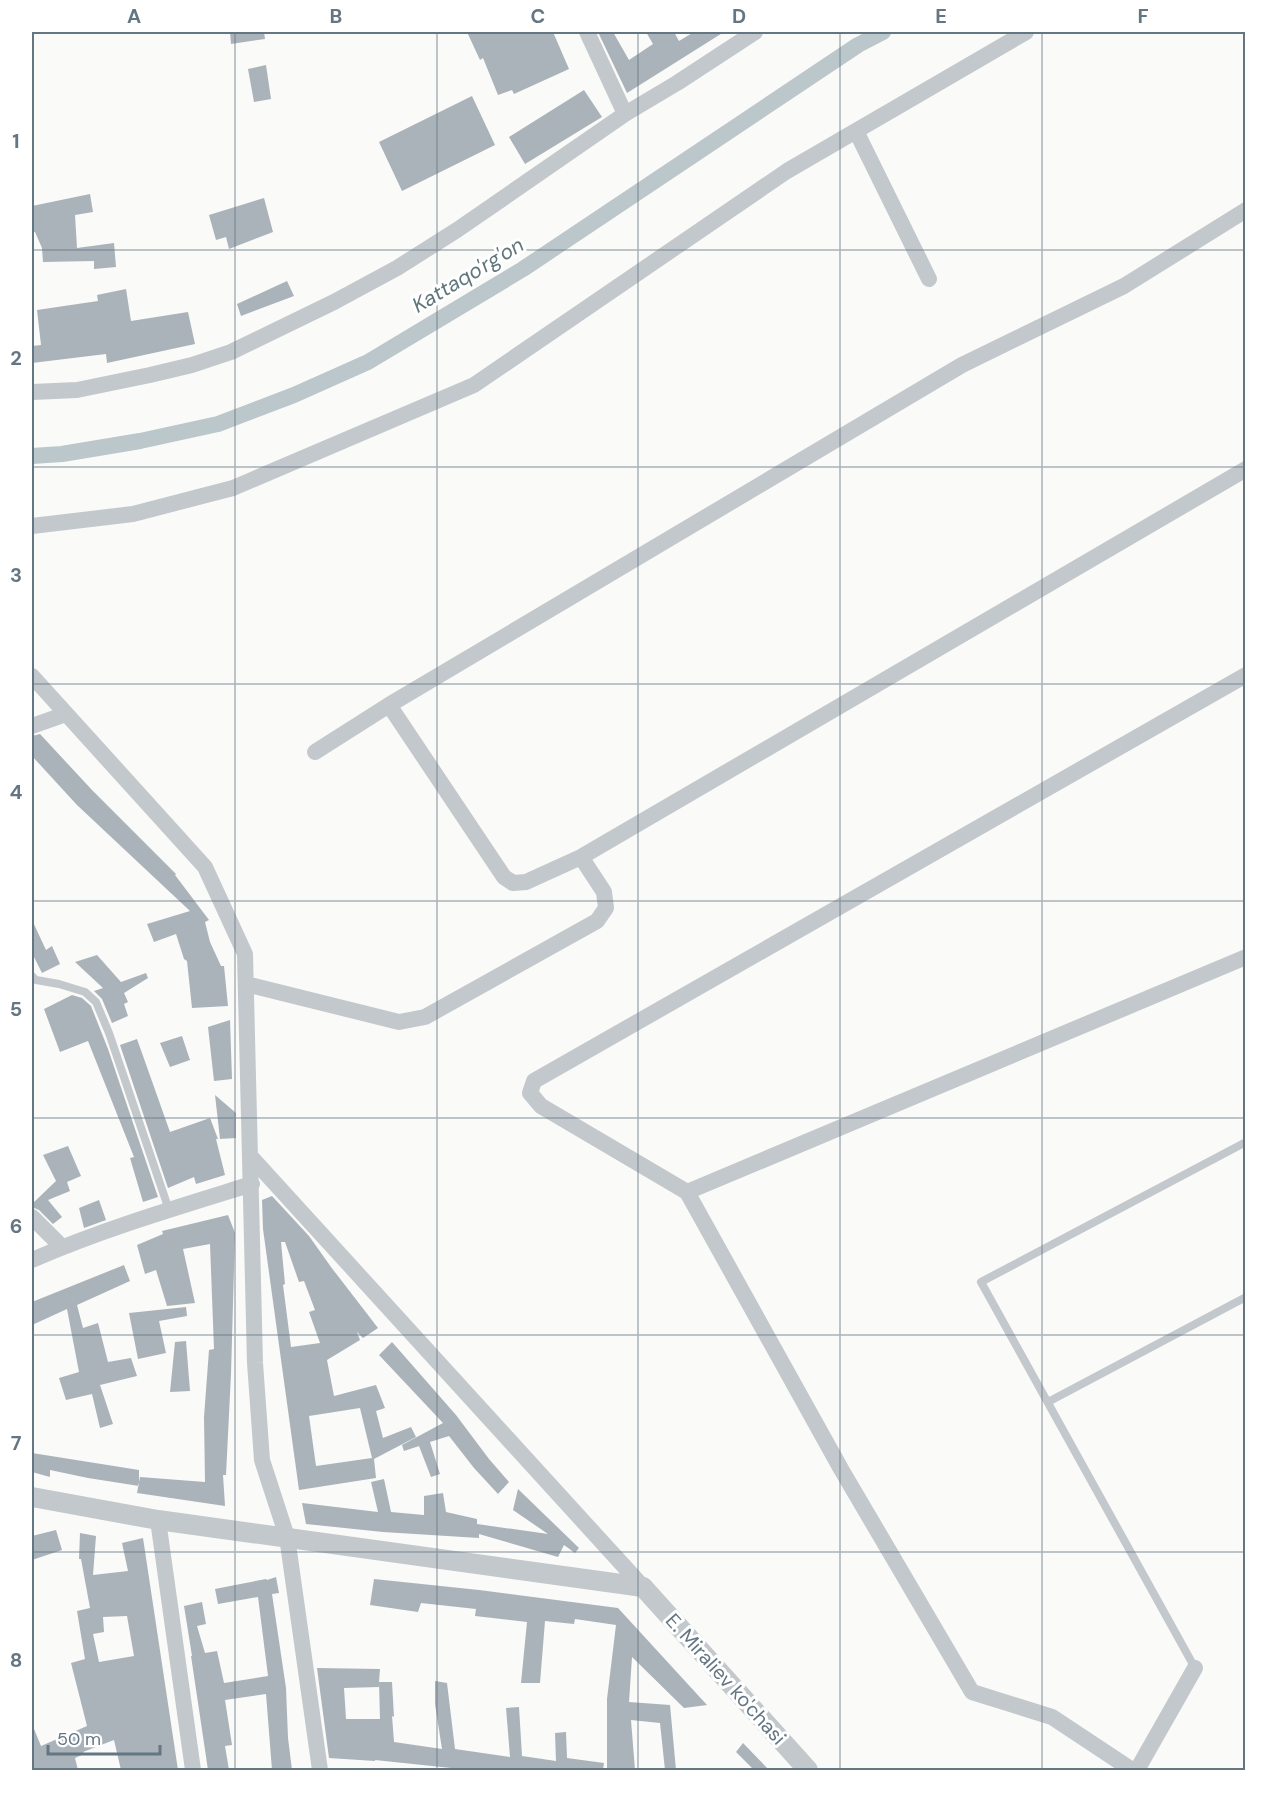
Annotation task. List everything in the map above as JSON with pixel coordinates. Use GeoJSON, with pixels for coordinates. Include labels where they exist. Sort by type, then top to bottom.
{"type":"FeatureCollection","features":[{"type":"Feature","properties":{"kind":"street"},"geometry":{"type":"LineString","coordinates":[[587,32],[626,114]]}},
{"type":"Feature","properties":{"kind":"street"},"geometry":{"type":"LineString","coordinates":[[32,392],[77,390],[192,365],[231,352],[334,302],[397,268],[457,230],[626,114],[755,32]]}},
{"type":"Feature","properties":{"kind":"street"},"geometry":{"type":"LineString","coordinates":[[32,526],[133,514],[233,488],[474,385],[787,171],[1026,32]]}},
{"type":"Feature","properties":{"kind":"street"},"geometry":{"type":"LineString","coordinates":[[856,131],[929,279]]}},
{"type":"Feature","properties":{"kind":"street"},"geometry":{"type":"LineString","coordinates":[[315,752],[389,705],[962,365],[1124,286],[1245,210]]}},
{"type":"Feature","properties":{"kind":"street"},"geometry":{"type":"LineString","coordinates":[[389,705],[504,877],[513,883],[526,882],[581,857],[1245,470]]}},
{"type":"Feature","properties":{"kind":"street"},"geometry":{"type":"LineString","coordinates":[[1132,1770],[1052,1717],[972,1692],[841,1469],[687,1192],[541,1106],[530,1093],[534,1081],[1245,675]]}},
{"type":"Feature","properties":{"kind":"street"},"geometry":{"type":"LineString","coordinates":[[32,676],[205,867],[245,954],[255,1363],[262,1460],[287,1537],[324,1770]]}},
{"type":"Feature","properties":{"kind":"street"},"geometry":{"type":"LineString","coordinates":[[32,726],[66,714]]}},
{"type":"Feature","properties":{"kind":"street"},"geometry":{"type":"LineString","coordinates":[[246,984],[399,1022],[425,1017],[597,921],[606,909],[604,892],[581,857]]}},
{"type":"Feature","properties":{"kind":"street"},"geometry":{"type":"LineString","coordinates":[[687,1192],[1245,957]]}},
{"type":"Feature","properties":{"kind":"street"},"geometry":{"type":"LineString","coordinates":[[251,1157],[643,1587]]}},
{"type":"Feature","properties":{"kind":"street"},"geometry":{"type":"LineString","coordinates":[[32,1260],[62,1247],[169,1210],[252,1184]]}},
{"type":"Feature","properties":{"kind":"street"},"geometry":{"type":"LineString","coordinates":[[32,1217],[62,1247]]}},
{"type":"Feature","properties":{"kind":"street"},"geometry":{"type":"LineString","coordinates":[[32,1497],[158,1520],[643,1587]]}},
{"type":"Feature","properties":{"kind":"street"},"geometry":{"type":"LineString","coordinates":[[158,1520],[193,1770]]}},
{"type":"Feature","properties":{"kind":"street","name":"E. Miraliev ko'chasi"},"geometry":{"type":"LineString","coordinates":[[643,1587],[808,1770]]}},
{"type":"Feature","properties":{"kind":"street"},"geometry":{"type":"LineString","coordinates":[[1137,1770],[1195,1668]]}},
{"type":"Feature","properties":{"kind":"lane"},"geometry":{"type":"LineString","coordinates":[[32,976],[36,980],[85,992],[96,1002],[109,1033],[169,1210]]}},
{"type":"Feature","properties":{"kind":"lane"},"geometry":{"type":"LineString","coordinates":[[1195,1668],[981,1282],[1245,1142]]}},
{"type":"Feature","properties":{"kind":"lane"},"geometry":{"type":"LineString","coordinates":[[1048,1402],[1245,1297]]}},
{"type":"Feature","properties":{"kind":"building"},"geometry":{"type":"Polygon","coordinates":[[[230,32],[264,32],[265,39],[231,44],[230,32]]]}},
{"type":"Feature","properties":{"kind":"building"},"geometry":{"type":"Polygon","coordinates":[[[467,32],[553,32],[569,69],[514,94],[512,90],[498,95],[483,58],[480,60],[467,32]]]}},
{"type":"Feature","properties":{"kind":"building"},"geometry":{"type":"Polygon","coordinates":[[[598,32],[613,32],[629,60],[653,44],[646,32],[674,32],[679,41],[694,32],[724,32],[627,93],[598,32]]]}},
{"type":"Feature","properties":{"kind":"building"},"geometry":{"type":"Polygon","coordinates":[[[266,65],[271,99],[254,102],[248,69],[266,65]]]}},
{"type":"Feature","properties":{"kind":"building"},"geometry":{"type":"Polygon","coordinates":[[[584,90],[602,117],[525,164],[509,137],[584,90]]]}},
{"type":"Feature","properties":{"kind":"building"},"geometry":{"type":"Polygon","coordinates":[[[472,96],[495,145],[402,191],[379,142],[472,96]]]}},
{"type":"Feature","properties":{"kind":"building"},"geometry":{"type":"Polygon","coordinates":[[[90,194],[93,212],[75,215],[77,248],[114,243],[116,267],[94,269],[94,261],[43,262],[42,248],[35,232],[32,232],[32,206],[90,194]]]}},
{"type":"Feature","properties":{"kind":"building"},"geometry":{"type":"Polygon","coordinates":[[[264,198],[273,232],[229,249],[226,237],[216,240],[209,215],[264,198]]]}},
{"type":"Feature","properties":{"kind":"building"},"geometry":{"type":"Polygon","coordinates":[[[287,281],[294,296],[241,316],[237,304],[287,281]]]}},
{"type":"Feature","properties":{"kind":"building"},"geometry":{"type":"Polygon","coordinates":[[[126,289],[131,321],[188,312],[195,344],[107,363],[106,354],[32,363],[32,346],[41,345],[37,310],[98,301],[97,295],[126,289]]]}},
{"type":"Feature","properties":{"kind":"building"},"geometry":{"type":"Polygon","coordinates":[[[40,734],[176,874],[209,920],[205,922],[210,942],[221,966],[224,966],[228,1006],[192,1008],[187,961],[184,959],[176,934],[154,942],[147,924],[190,911],[77,805],[32,756],[32,736],[40,734]]]}},
{"type":"Feature","properties":{"kind":"building"},"geometry":{"type":"Polygon","coordinates":[[[32,920],[46,950],[52,946],[60,964],[42,973],[32,953],[32,920]]]}},
{"type":"Feature","properties":{"kind":"building"},"geometry":{"type":"Polygon","coordinates":[[[97,955],[121,982],[146,973],[148,978],[124,993],[128,1002],[124,1004],[128,1016],[112,1023],[102,999],[94,991],[103,988],[75,962],[97,955]]]}},
{"type":"Feature","properties":{"kind":"building"},"geometry":{"type":"Polygon","coordinates":[[[72,995],[82,998],[91,1006],[108,1049],[158,1197],[143,1202],[130,1158],[134,1157],[88,1041],[60,1052],[44,1009],[72,995]]]}},
{"type":"Feature","properties":{"kind":"building"},"geometry":{"type":"Polygon","coordinates":[[[230,1020],[232,1079],[214,1081],[208,1027],[230,1020]]]}},
{"type":"Feature","properties":{"kind":"building"},"geometry":{"type":"Polygon","coordinates":[[[182,1036],[190,1060],[170,1067],[160,1043],[182,1036]]]}},
{"type":"Feature","properties":{"kind":"building"},"geometry":{"type":"Polygon","coordinates":[[[137,1039],[170,1132],[210,1118],[218,1139],[216,1139],[225,1175],[196,1184],[194,1177],[168,1188],[120,1045],[137,1039]]]}},
{"type":"Feature","properties":{"kind":"building"},"geometry":{"type":"Polygon","coordinates":[[[215,1095],[236,1113],[236,1138],[220,1139],[215,1095]]]}},
{"type":"Feature","properties":{"kind":"building"},"geometry":{"type":"Polygon","coordinates":[[[68,1146],[81,1176],[67,1182],[70,1191],[48,1200],[62,1217],[53,1224],[39,1210],[32,1207],[32,1204],[56,1181],[43,1155],[68,1146]]]}},
{"type":"Feature","properties":{"kind":"building"},"geometry":{"type":"Polygon","coordinates":[[[272,1196],[309,1236],[378,1328],[363,1338],[357,1332],[360,1340],[327,1360],[334,1396],[376,1385],[385,1408],[376,1411],[383,1438],[411,1427],[416,1437],[374,1459],[376,1478],[299,1490],[263,1229],[262,1200],[272,1196]],[[281,1242],[285,1284],[283,1285],[291,1347],[320,1343],[309,1312],[315,1310],[304,1281],[299,1282],[285,1242],[281,1242]],[[360,1408],[309,1416],[316,1466],[372,1458],[360,1408]]]}},
{"type":"Feature","properties":{"kind":"building"},"geometry":{"type":"Polygon","coordinates":[[[99,1200],[106,1220],[84,1228],[79,1208],[99,1200]]]}},
{"type":"Feature","properties":{"kind":"building"},"geometry":{"type":"Polygon","coordinates":[[[228,1215],[235,1233],[226,1475],[223,1475],[225,1506],[137,1493],[140,1477],[205,1482],[204,1417],[209,1350],[214,1349],[210,1244],[183,1249],[195,1303],[167,1306],[156,1270],[145,1274],[137,1245],[163,1234],[162,1231],[228,1215]]]}},
{"type":"Feature","properties":{"kind":"building"},"geometry":{"type":"Polygon","coordinates":[[[124,1265],[130,1281],[77,1305],[83,1328],[98,1323],[108,1362],[131,1358],[137,1376],[100,1385],[113,1424],[100,1428],[92,1394],[66,1400],[59,1378],[79,1372],[67,1309],[32,1325],[32,1302],[124,1265]]]}},
{"type":"Feature","properties":{"kind":"building"},"geometry":{"type":"Polygon","coordinates":[[[186,1307],[187,1316],[159,1321],[166,1353],[138,1359],[129,1313],[186,1307]]]}},
{"type":"Feature","properties":{"kind":"building"},"geometry":{"type":"Polygon","coordinates":[[[186,1341],[190,1391],[170,1392],[175,1342],[186,1341]]]}},
{"type":"Feature","properties":{"kind":"building"},"geometry":{"type":"Polygon","coordinates":[[[392,1342],[456,1415],[509,1482],[498,1494],[449,1436],[430,1442],[440,1474],[431,1477],[419,1446],[404,1451],[402,1445],[443,1423],[379,1355],[392,1342]]]}},
{"type":"Feature","properties":{"kind":"building"},"geometry":{"type":"Polygon","coordinates":[[[32,1453],[139,1470],[139,1486],[50,1470],[50,1477],[32,1472],[32,1453]]]}},
{"type":"Feature","properties":{"kind":"building"},"geometry":{"type":"Polygon","coordinates":[[[384,1479],[391,1512],[424,1515],[424,1496],[443,1493],[446,1512],[477,1519],[477,1524],[548,1534],[513,1510],[518,1489],[579,1548],[575,1553],[564,1545],[558,1557],[479,1534],[479,1538],[306,1524],[302,1503],[378,1512],[371,1482],[384,1479]]]}},
{"type":"Feature","properties":{"kind":"building"},"geometry":{"type":"Polygon","coordinates":[[[56,1530],[62,1550],[32,1560],[32,1536],[56,1530]]]}},
{"type":"Feature","properties":{"kind":"building"},"geometry":{"type":"Polygon","coordinates":[[[80,1533],[96,1536],[93,1575],[128,1571],[122,1543],[143,1538],[178,1770],[121,1770],[114,1740],[83,1752],[84,1754],[75,1758],[78,1770],[32,1770],[32,1724],[41,1746],[87,1726],[71,1663],[85,1659],[77,1611],[90,1608],[81,1559],[79,1559],[80,1533]],[[127,1616],[103,1617],[104,1632],[93,1634],[99,1662],[134,1656],[127,1616]]]}},
{"type":"Feature","properties":{"kind":"building"},"geometry":{"type":"Polygon","coordinates":[[[276,1577],[279,1593],[272,1594],[286,1688],[292,1770],[272,1770],[266,1694],[225,1700],[232,1745],[225,1746],[229,1770],[208,1770],[184,1606],[202,1602],[206,1624],[197,1626],[205,1653],[217,1651],[224,1683],[268,1676],[258,1597],[218,1604],[215,1589],[276,1577]]]}},
{"type":"Feature","properties":{"kind":"building"},"geometry":{"type":"Polygon","coordinates":[[[374,1579],[618,1608],[707,1705],[684,1708],[632,1657],[629,1702],[670,1705],[676,1770],[665,1770],[660,1723],[631,1720],[635,1770],[607,1770],[607,1699],[616,1625],[575,1619],[574,1624],[545,1621],[540,1683],[521,1683],[527,1622],[475,1616],[476,1609],[421,1603],[418,1612],[370,1605],[374,1579]]]}},
{"type":"Feature","properties":{"kind":"building"},"geometry":{"type":"Polygon","coordinates":[[[317,1668],[380,1669],[379,1682],[392,1682],[394,1742],[442,1749],[435,1704],[435,1681],[447,1683],[455,1749],[510,1757],[506,1708],[519,1707],[522,1756],[556,1761],[555,1733],[566,1732],[567,1758],[604,1763],[603,1770],[470,1770],[375,1760],[329,1758],[317,1668]],[[379,1682],[379,1687],[344,1688],[346,1719],[380,1719],[379,1682]]]}},
{"type":"Feature","properties":{"kind":"building"},"geometry":{"type":"Polygon","coordinates":[[[743,1743],[768,1769],[754,1770],[736,1752],[743,1743]]]}},
{"type":"Feature","properties":{"kind":"waterway","name":"Kattaqo'rg'on"},"geometry":{"type":"LineString","coordinates":[[32,456],[62,454],[140,441],[218,424],[294,395],[368,362],[523,269],[858,45],[883,32]]}}]}
